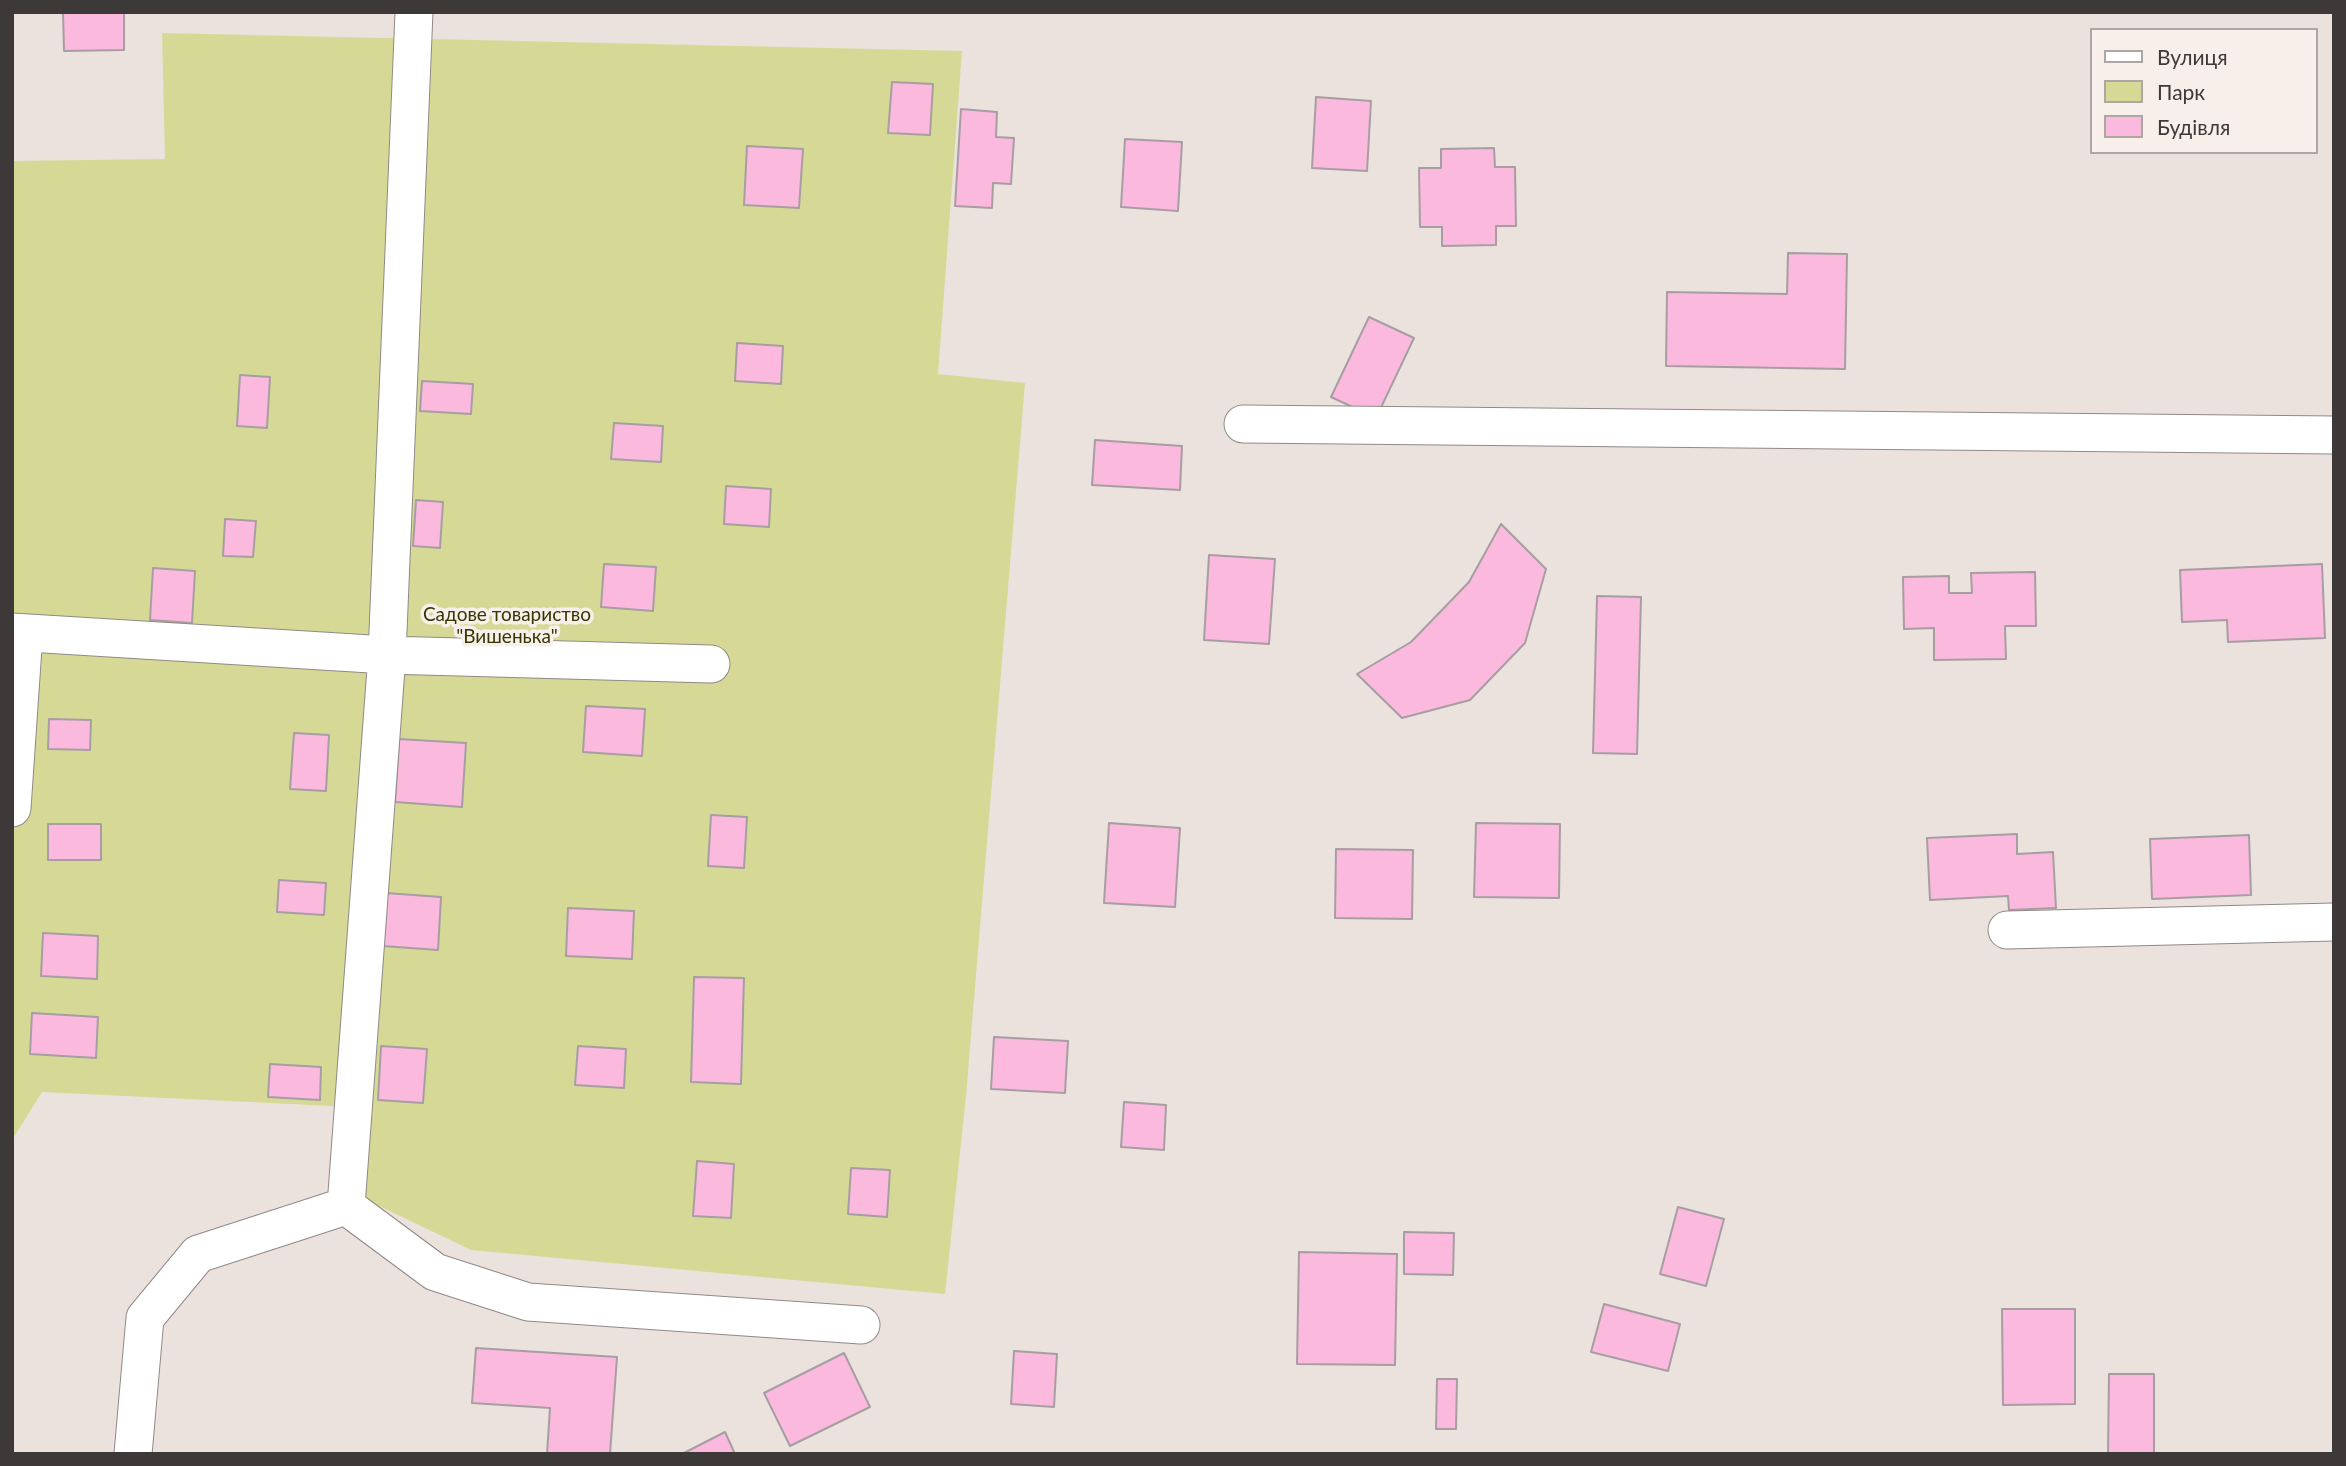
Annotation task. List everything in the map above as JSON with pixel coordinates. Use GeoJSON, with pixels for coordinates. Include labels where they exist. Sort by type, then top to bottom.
{"type":"FeatureCollection","features":[{"type":"Feature","properties":{"kind":"street"},"geometry":{"type":"LineString","coordinates":[[346,1206],[387,655],[414,12]]}},
{"type":"Feature","properties":{"kind":"street"},"geometry":{"type":"LineString","coordinates":[[1242,424],[2334,435]]}},
{"type":"Feature","properties":{"kind":"street"},"geometry":{"type":"LineString","coordinates":[[12,808],[18,633],[387,655],[711,664]]}},
{"type":"Feature","properties":{"kind":"street"},"geometry":{"type":"LineString","coordinates":[[2007,930],[2334,922]]}},
{"type":"Feature","properties":{"kind":"street"},"geometry":{"type":"LineString","coordinates":[[346,1206],[435,1272],[527,1302],[862,1325]]}},
{"type":"Feature","properties":{"kind":"street"},"geometry":{"type":"LineString","coordinates":[[133,1454],[145,1318],[198,1254],[346,1206]]}},
{"type":"Feature","properties":{"kind":"green space","name":"Садове товариство \"Вишенька\""},"geometry":{"type":"Polygon","coordinates":[[[162,33],[962,51],[938,374],[1025,383],[966,1096],[945,1294],[471,1250],[348,1191],[353,1107],[42,1092],[12,1140],[12,161],[165,159],[162,33]]]}},
{"type":"Feature","properties":{"kind":"building"},"geometry":{"type":"Polygon","coordinates":[[[63,12],[124,12],[124,50],[64,51],[63,12]]]}},
{"type":"Feature","properties":{"kind":"building"},"geometry":{"type":"Polygon","coordinates":[[[892,82],[933,84],[930,135],[888,133],[892,82]]]}},
{"type":"Feature","properties":{"kind":"building"},"geometry":{"type":"Polygon","coordinates":[[[1316,97],[1371,101],[1367,171],[1312,168],[1316,97]]]}},
{"type":"Feature","properties":{"kind":"building"},"geometry":{"type":"Polygon","coordinates":[[[961,109],[997,112],[996,137],[1014,138],[1011,184],[993,183],[992,208],[955,206],[961,109]]]}},
{"type":"Feature","properties":{"kind":"building"},"geometry":{"type":"Polygon","coordinates":[[[1125,139],[1182,142],[1178,211],[1121,207],[1125,139]]]}},
{"type":"Feature","properties":{"kind":"building"},"geometry":{"type":"Polygon","coordinates":[[[747,146],[803,149],[799,208],[744,205],[747,146]]]}},
{"type":"Feature","properties":{"kind":"building"},"geometry":{"type":"Polygon","coordinates":[[[1494,148],[1495,167],[1515,167],[1516,226],[1496,226],[1496,245],[1442,246],[1442,227],[1420,227],[1419,168],[1441,168],[1441,149],[1494,148]]]}},
{"type":"Feature","properties":{"kind":"building"},"geometry":{"type":"Polygon","coordinates":[[[1788,253],[1847,254],[1845,369],[1666,366],[1667,292],[1787,294],[1788,253]]]}},
{"type":"Feature","properties":{"kind":"building"},"geometry":{"type":"Polygon","coordinates":[[[1369,317],[1414,338],[1376,418],[1331,397],[1369,317]]]}},
{"type":"Feature","properties":{"kind":"building"},"geometry":{"type":"Polygon","coordinates":[[[737,343],[783,346],[781,384],[735,381],[737,343]]]}},
{"type":"Feature","properties":{"kind":"building"},"geometry":{"type":"Polygon","coordinates":[[[240,375],[270,377],[267,428],[237,426],[240,375]]]}},
{"type":"Feature","properties":{"kind":"building"},"geometry":{"type":"Polygon","coordinates":[[[422,381],[473,384],[471,414],[420,411],[422,381]]]}},
{"type":"Feature","properties":{"kind":"building"},"geometry":{"type":"Polygon","coordinates":[[[614,423],[663,426],[661,462],[611,459],[614,423]]]}},
{"type":"Feature","properties":{"kind":"building"},"geometry":{"type":"Polygon","coordinates":[[[1095,440],[1182,446],[1180,490],[1092,485],[1095,440]]]}},
{"type":"Feature","properties":{"kind":"building"},"geometry":{"type":"Polygon","coordinates":[[[726,486],[771,489],[769,527],[724,524],[726,486]]]}},
{"type":"Feature","properties":{"kind":"building"},"geometry":{"type":"Polygon","coordinates":[[[416,500],[443,502],[440,548],[413,546],[416,500]]]}},
{"type":"Feature","properties":{"kind":"building"},"geometry":{"type":"Polygon","coordinates":[[[225,519],[256,521],[253,557],[223,556],[225,519]]]}},
{"type":"Feature","properties":{"kind":"building"},"geometry":{"type":"Polygon","coordinates":[[[1501,524],[1546,569],[1525,643],[1470,700],[1402,718],[1357,674],[1411,642],[1469,582],[1501,524]]]}},
{"type":"Feature","properties":{"kind":"building"},"geometry":{"type":"Polygon","coordinates":[[[1209,555],[1275,559],[1269,644],[1204,640],[1209,555]]]}},
{"type":"Feature","properties":{"kind":"building"},"geometry":{"type":"Polygon","coordinates":[[[604,564],[656,567],[653,611],[601,607],[604,564]]]}},
{"type":"Feature","properties":{"kind":"building"},"geometry":{"type":"Polygon","coordinates":[[[2322,564],[2325,638],[2228,642],[2227,620],[2182,622],[2180,570],[2322,564]]]}},
{"type":"Feature","properties":{"kind":"building"},"geometry":{"type":"Polygon","coordinates":[[[153,568],[195,571],[192,623],[150,620],[153,568]]]}},
{"type":"Feature","properties":{"kind":"building"},"geometry":{"type":"Polygon","coordinates":[[[2035,572],[2036,626],[2005,626],[2006,659],[1934,660],[1934,628],[1904,629],[1903,577],[1949,576],[1949,593],[1972,593],[1971,573],[2035,572]]]}},
{"type":"Feature","properties":{"kind":"building"},"geometry":{"type":"Polygon","coordinates":[[[1597,596],[1641,597],[1637,754],[1593,753],[1597,596]]]}},
{"type":"Feature","properties":{"kind":"building"},"geometry":{"type":"Polygon","coordinates":[[[586,706],[645,709],[642,756],[583,752],[586,706]]]}},
{"type":"Feature","properties":{"kind":"building"},"geometry":{"type":"Polygon","coordinates":[[[49,719],[91,720],[90,750],[48,749],[49,719]]]}},
{"type":"Feature","properties":{"kind":"building"},"geometry":{"type":"Polygon","coordinates":[[[294,733],[329,735],[326,791],[290,789],[294,733]]]}},
{"type":"Feature","properties":{"kind":"building"},"geometry":{"type":"Polygon","coordinates":[[[399,739],[466,743],[462,807],[395,802],[399,739]]]}},
{"type":"Feature","properties":{"kind":"building"},"geometry":{"type":"Polygon","coordinates":[[[711,815],[747,817],[744,868],[708,866],[711,815]]]}},
{"type":"Feature","properties":{"kind":"building"},"geometry":{"type":"Polygon","coordinates":[[[1109,823],[1180,828],[1175,907],[1104,903],[1109,823]]]}},
{"type":"Feature","properties":{"kind":"building"},"geometry":{"type":"Polygon","coordinates":[[[1476,823],[1560,824],[1559,898],[1474,897],[1476,823]]]}},
{"type":"Feature","properties":{"kind":"building"},"geometry":{"type":"Polygon","coordinates":[[[48,824],[101,824],[101,860],[48,860],[48,824]]]}},
{"type":"Feature","properties":{"kind":"building"},"geometry":{"type":"Polygon","coordinates":[[[2017,834],[2017,854],[2053,852],[2056,908],[2009,910],[2008,896],[1930,900],[1927,838],[2017,834]]]}},
{"type":"Feature","properties":{"kind":"building"},"geometry":{"type":"Polygon","coordinates":[[[2249,835],[2251,895],[2152,899],[2150,839],[2249,835]]]}},
{"type":"Feature","properties":{"kind":"building"},"geometry":{"type":"Polygon","coordinates":[[[1336,849],[1413,850],[1412,919],[1335,918],[1336,849]]]}},
{"type":"Feature","properties":{"kind":"building"},"geometry":{"type":"Polygon","coordinates":[[[279,880],[326,883],[324,915],[277,912],[279,880]]]}},
{"type":"Feature","properties":{"kind":"building"},"geometry":{"type":"Polygon","coordinates":[[[386,893],[441,897],[438,950],[383,946],[386,893]]]}},
{"type":"Feature","properties":{"kind":"building"},"geometry":{"type":"Polygon","coordinates":[[[568,908],[634,911],[632,959],[566,956],[568,908]]]}},
{"type":"Feature","properties":{"kind":"building"},"geometry":{"type":"Polygon","coordinates":[[[43,933],[98,936],[97,979],[41,976],[43,933]]]}},
{"type":"Feature","properties":{"kind":"building"},"geometry":{"type":"Polygon","coordinates":[[[694,977],[744,978],[741,1084],[691,1082],[694,977]]]}},
{"type":"Feature","properties":{"kind":"building"},"geometry":{"type":"Polygon","coordinates":[[[32,1013],[98,1017],[96,1058],[30,1054],[32,1013]]]}},
{"type":"Feature","properties":{"kind":"building"},"geometry":{"type":"Polygon","coordinates":[[[994,1037],[1068,1041],[1065,1093],[991,1089],[994,1037]]]}},
{"type":"Feature","properties":{"kind":"building"},"geometry":{"type":"Polygon","coordinates":[[[381,1046],[427,1049],[423,1103],[378,1100],[381,1046]]]}},
{"type":"Feature","properties":{"kind":"building"},"geometry":{"type":"Polygon","coordinates":[[[578,1046],[626,1049],[624,1088],[575,1085],[578,1046]]]}},
{"type":"Feature","properties":{"kind":"building"},"geometry":{"type":"Polygon","coordinates":[[[270,1064],[321,1067],[320,1100],[268,1097],[270,1064]]]}},
{"type":"Feature","properties":{"kind":"building"},"geometry":{"type":"Polygon","coordinates":[[[1124,1102],[1166,1105],[1164,1150],[1121,1147],[1124,1102]]]}},
{"type":"Feature","properties":{"kind":"building"},"geometry":{"type":"Polygon","coordinates":[[[697,1161],[734,1164],[731,1218],[693,1216],[697,1161]]]}},
{"type":"Feature","properties":{"kind":"building"},"geometry":{"type":"Polygon","coordinates":[[[851,1168],[890,1170],[887,1217],[848,1214],[851,1168]]]}},
{"type":"Feature","properties":{"kind":"building"},"geometry":{"type":"Polygon","coordinates":[[[1678,1207],[1724,1219],[1706,1286],[1660,1274],[1678,1207]]]}},
{"type":"Feature","properties":{"kind":"building"},"geometry":{"type":"Polygon","coordinates":[[[1404,1232],[1454,1233],[1453,1275],[1404,1274],[1404,1232]]]}},
{"type":"Feature","properties":{"kind":"building"},"geometry":{"type":"Polygon","coordinates":[[[1299,1252],[1397,1254],[1395,1365],[1297,1364],[1299,1252]]]}},
{"type":"Feature","properties":{"kind":"building"},"geometry":{"type":"Polygon","coordinates":[[[1604,1304],[1680,1324],[1668,1371],[1591,1352],[1604,1304]]]}},
{"type":"Feature","properties":{"kind":"building"},"geometry":{"type":"Polygon","coordinates":[[[2002,1309],[2075,1309],[2075,1404],[2003,1405],[2002,1309]]]}},
{"type":"Feature","properties":{"kind":"building"},"geometry":{"type":"Polygon","coordinates":[[[476,1348],[617,1357],[610,1454],[547,1454],[550,1408],[472,1403],[476,1348]]]}},
{"type":"Feature","properties":{"kind":"building"},"geometry":{"type":"Polygon","coordinates":[[[1014,1351],[1057,1354],[1054,1407],[1011,1404],[1014,1351]]]}},
{"type":"Feature","properties":{"kind":"building"},"geometry":{"type":"Polygon","coordinates":[[[844,1353],[870,1407],[790,1446],[764,1393],[844,1353]]]}},
{"type":"Feature","properties":{"kind":"building"},"geometry":{"type":"Polygon","coordinates":[[[2109,1374],[2154,1374],[2154,1453],[2108,1453],[2109,1374]]]}},
{"type":"Feature","properties":{"kind":"building"},"geometry":{"type":"Polygon","coordinates":[[[1437,1379],[1457,1379],[1456,1429],[1436,1429],[1437,1379]]]}},
{"type":"Feature","properties":{"kind":"building"},"geometry":{"type":"Polygon","coordinates":[[[725,1432],[735,1454],[682,1454],[725,1432]]]}}]}
